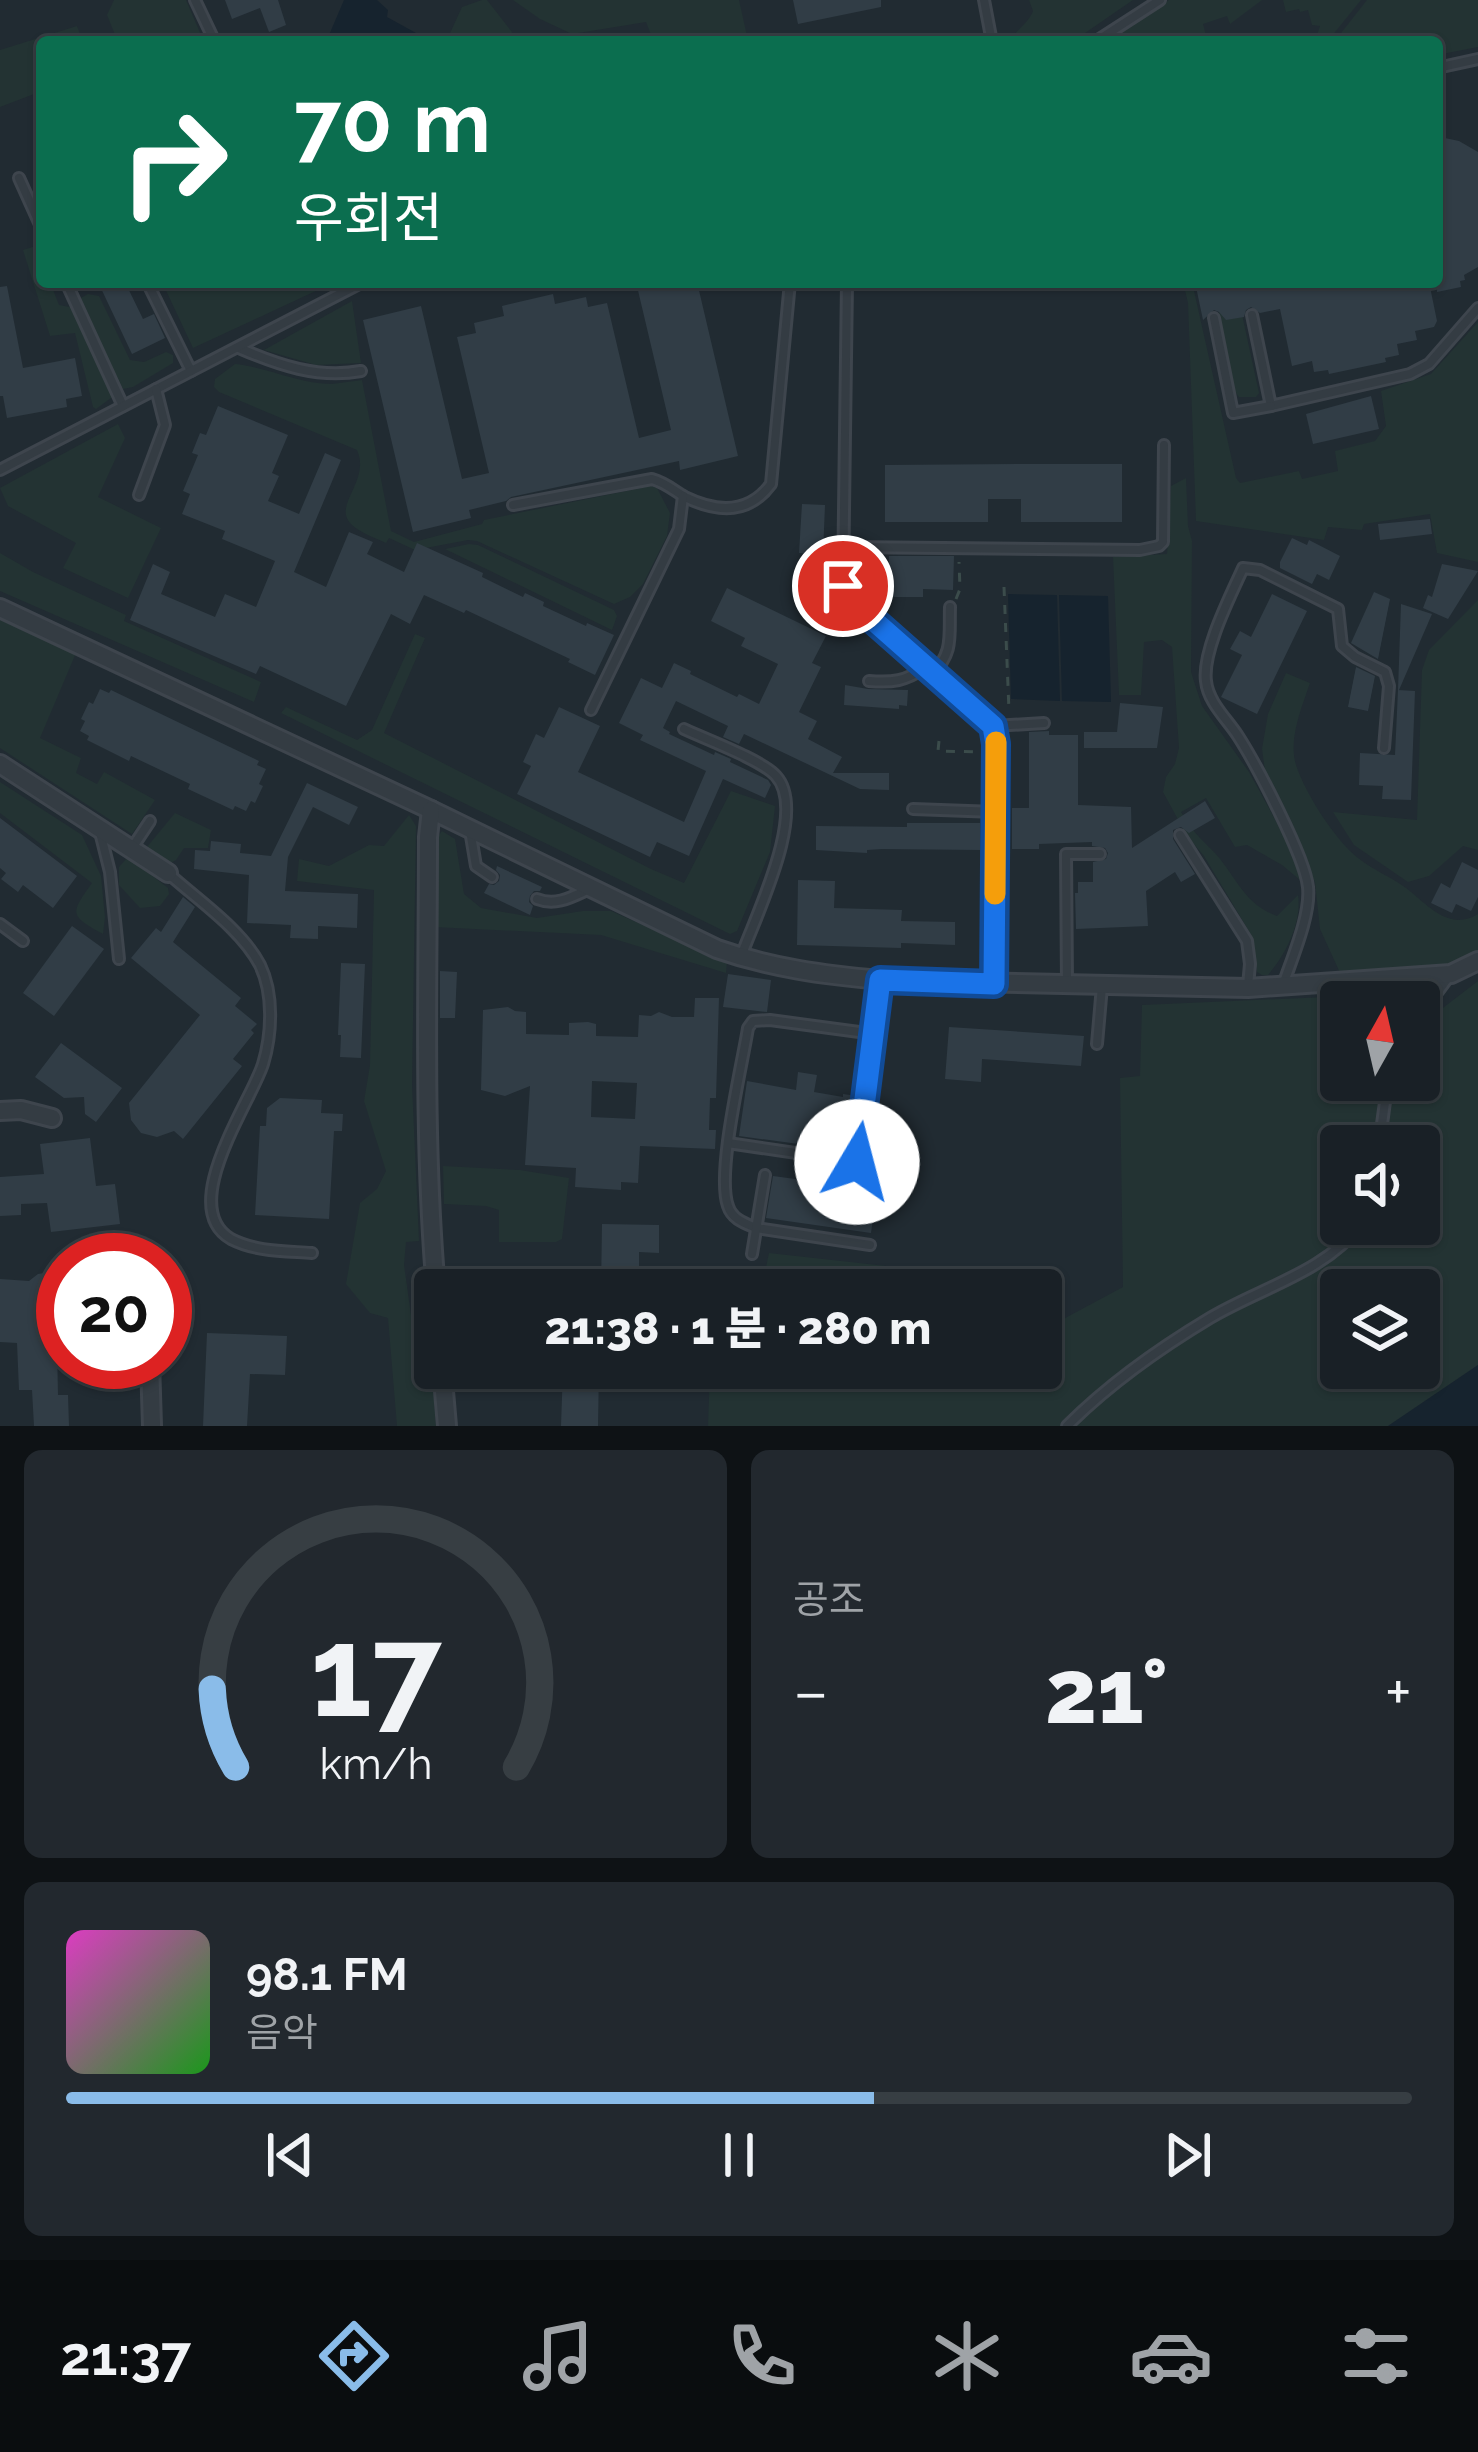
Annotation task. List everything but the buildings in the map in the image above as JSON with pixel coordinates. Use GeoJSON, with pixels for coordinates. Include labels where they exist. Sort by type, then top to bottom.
{"type":"FeatureCollection","features":[{"type":"Feature","properties":{"kind":"street"},"geometry":{"type":"LineString","coordinates":[[0,608],[717,949],[760,964],[880,980],[1248,988],[1450,974],[1478,962]]}},
{"type":"Feature","properties":{"kind":"street"},"geometry":{"type":"LineString","coordinates":[[0,764],[168,874]]}},
{"type":"Feature","properties":{"kind":"street"},"geometry":{"type":"LineString","coordinates":[[431,810],[428,1070],[434,1269]]}},
{"type":"Feature","properties":{"kind":"street"},"geometry":{"type":"LineString","coordinates":[[0,1111],[21,1110],[52,1118]]}},
{"type":"Feature","properties":{"kind":"street"},"geometry":{"type":"LineString","coordinates":[[151,1389],[152,1426]]}},
{"type":"Feature","properties":{"kind":"street"},"geometry":{"type":"LineString","coordinates":[[443,1389],[446,1426]]}},
{"type":"Feature","properties":{"kind":"lane"},"geometry":{"type":"LineString","coordinates":[[196,0],[212,36]]}},
{"type":"Feature","properties":{"kind":"lane"},"geometry":{"type":"LineString","coordinates":[[984,0],[991,36]]}},
{"type":"Feature","properties":{"kind":"lane"},"geometry":{"type":"LineString","coordinates":[[1104,36],[1160,0]]}},
{"type":"Feature","properties":{"kind":"lane"},"geometry":{"type":"LineString","coordinates":[[1443,67],[1478,59]]}},
{"type":"Feature","properties":{"kind":"lane"},"geometry":{"type":"LineString","coordinates":[[19,178],[36,216]]}},
{"type":"Feature","properties":{"kind":"lane"},"geometry":{"type":"LineString","coordinates":[[69,288],[123,406]]}},
{"type":"Feature","properties":{"kind":"lane"},"geometry":{"type":"LineString","coordinates":[[150,288],[191,371]]}},
{"type":"Feature","properties":{"kind":"lane"},"geometry":{"type":"LineString","coordinates":[[0,470],[351,288]]}},
{"type":"Feature","properties":{"kind":"lane"},"geometry":{"type":"LineString","coordinates":[[512,506],[652,479],[668,483],[683,496],[726,508],[761,498],[771,484],[789,288]]}},
{"type":"Feature","properties":{"kind":"lane"},"geometry":{"type":"LineString","coordinates":[[847,288],[843,586],[847,597],[993,726],[994,984]]}},
{"type":"Feature","properties":{"kind":"lane"},"geometry":{"type":"LineString","coordinates":[[1214,318],[1232,413],[1410,374],[1429,364],[1478,308]]}},
{"type":"Feature","properties":{"kind":"lane"},"geometry":{"type":"LineString","coordinates":[[1252,315],[1271,406]]}},
{"type":"Feature","properties":{"kind":"lane"},"geometry":{"type":"LineString","coordinates":[[237,347],[316,374],[361,371]]}},
{"type":"Feature","properties":{"kind":"lane"},"geometry":{"type":"LineString","coordinates":[[139,495],[165,424],[156,389]]}},
{"type":"Feature","properties":{"kind":"lane"},"geometry":{"type":"LineString","coordinates":[[843,547],[1159,547],[1163,542],[1164,445]]}},
{"type":"Feature","properties":{"kind":"lane"},"geometry":{"type":"LineString","coordinates":[[591,710],[679,529],[683,496]]}},
{"type":"Feature","properties":{"kind":"lane"},"geometry":{"type":"LineString","coordinates":[[1282,987],[1308,886],[1292,842],[1240,739],[1205,682],[1217,627],[1243,568],[1260,570],[1338,609],[1342,646],[1384,672],[1389,686],[1384,748]]}},
{"type":"Feature","properties":{"kind":"lane"},"geometry":{"type":"LineString","coordinates":[[869,681],[906,680],[945,662],[950,607]]}},
{"type":"Feature","properties":{"kind":"lane"},"geometry":{"type":"LineString","coordinates":[[993,726],[1044,723]]}},
{"type":"Feature","properties":{"kind":"lane"},"geometry":{"type":"LineString","coordinates":[[684,729],[773,772],[783,786],[787,806],[783,840],[741,957]]}},
{"type":"Feature","properties":{"kind":"lane"},"geometry":{"type":"LineString","coordinates":[[913,809],[996,812]]}},
{"type":"Feature","properties":{"kind":"lane"},"geometry":{"type":"LineString","coordinates":[[131,849],[150,821]]}},
{"type":"Feature","properties":{"kind":"lane"},"geometry":{"type":"LineString","coordinates":[[100,829],[110,872],[119,959]]}},
{"type":"Feature","properties":{"kind":"lane"},"geometry":{"type":"LineString","coordinates":[[470,829],[476,866],[492,877]]}},
{"type":"Feature","properties":{"kind":"lane"},"geometry":{"type":"LineString","coordinates":[[1180,835],[1247,941],[1248,988]]}},
{"type":"Feature","properties":{"kind":"lane"},"geometry":{"type":"LineString","coordinates":[[1067,985],[1066,854],[1100,854]]}},
{"type":"Feature","properties":{"kind":"lane"},"geometry":{"type":"LineString","coordinates":[[168,874],[236,934],[260,964],[269,997],[269,1038],[262,1067],[227,1137],[212,1187],[214,1217],[227,1237],[260,1250],[312,1253]]}},
{"type":"Feature","properties":{"kind":"lane"},"geometry":{"type":"LineString","coordinates":[[537,899],[566,900],[591,889]]}},
{"type":"Feature","properties":{"kind":"lane"},"geometry":{"type":"LineString","coordinates":[[0,924],[23,941]]}},
{"type":"Feature","properties":{"kind":"lane"},"geometry":{"type":"LineString","coordinates":[[1440,988],[1450,974]]}},
{"type":"Feature","properties":{"kind":"lane"},"geometry":{"type":"LineString","coordinates":[[728,1144],[857,1162],[880,980]]}},
{"type":"Feature","properties":{"kind":"lane"},"geometry":{"type":"LineString","coordinates":[[1097,1045],[1102,986]]}},
{"type":"Feature","properties":{"kind":"lane"},"geometry":{"type":"LineString","coordinates":[[869,1245],[756,1228],[739,1221],[728,1206],[725,1172],[748,1028],[753,1022],[770,1019],[874,1034]]}},
{"type":"Feature","properties":{"kind":"lane"},"geometry":{"type":"LineString","coordinates":[[752,1254],[765,1175]]}},
{"type":"Feature","properties":{"kind":"lane"},"geometry":{"type":"LineString","coordinates":[[1067,1426],[1099,1396],[1212,1317],[1345,1245]]}},
{"type":"Feature","properties":{"kind":"path"},"geometry":{"type":"LineString","coordinates":[[525,288],[527,295]]}},
{"type":"Feature","properties":{"kind":"path"},"geometry":{"type":"LineString","coordinates":[[950,607],[960,590],[958,548]]}},
{"type":"Feature","properties":{"kind":"path"},"geometry":{"type":"LineString","coordinates":[[1004,586],[1010,725]]}},
{"type":"Feature","properties":{"kind":"path"},"geometry":{"type":"LineString","coordinates":[[939,741],[938,751],[996,752]]}},
{"type":"Feature","properties":{"kind":"shaded area"},"geometry":{"type":"Polygon","coordinates":[[[114,0],[186,0],[201,36],[116,36],[107,15],[114,0]]]}},
{"type":"Feature","properties":{"kind":"shaded area"},"geometry":{"type":"Polygon","coordinates":[[[487,0],[511,36],[449,36],[462,7],[487,0]]]}},
{"type":"Feature","properties":{"kind":"shaded area"},"geometry":{"type":"Polygon","coordinates":[[[513,0],[739,0],[747,36],[652,36],[646,22],[572,34],[513,0]]]}},
{"type":"Feature","properties":{"kind":"shaded area"},"geometry":{"type":"Polygon","coordinates":[[[1029,0],[1133,0],[1081,36],[1013,36],[1033,11],[1029,0]]]}},
{"type":"Feature","properties":{"kind":"shaded area"},"geometry":{"type":"Polygon","coordinates":[[[1169,0],[1262,0],[1230,24],[1227,16],[1203,24],[1206,36],[1116,36],[1169,0]]]}},
{"type":"Feature","properties":{"kind":"shaded area"},"geometry":{"type":"Polygon","coordinates":[[[1283,0],[1361,0],[1332,36],[1317,36],[1320,26],[1312,25],[1308,10],[1286,12],[1283,0]]]}},
{"type":"Feature","properties":{"kind":"shaded area"},"geometry":{"type":"Polygon","coordinates":[[[1367,0],[1478,0],[1478,47],[1443,54],[1443,36],[1339,36],[1367,0]]]}},
{"type":"Feature","properties":{"kind":"shaded area"},"geometry":{"type":"Polygon","coordinates":[[[77,26],[81,36],[45,36],[77,26]]]}},
{"type":"Feature","properties":{"kind":"shaded area"},"geometry":{"type":"Polygon","coordinates":[[[36,39],[36,93],[0,107],[0,50],[36,39]]]}},
{"type":"Feature","properties":{"kind":"shaded area"},"geometry":{"type":"Polygon","coordinates":[[[36,246],[36,288],[52,288],[59,305],[75,308],[115,395],[96,409],[75,333],[50,336],[23,250],[36,246]]]}},
{"type":"Feature","properties":{"kind":"shaded area"},"geometry":{"type":"Polygon","coordinates":[[[165,288],[322,288],[193,348],[165,288]]]}},
{"type":"Feature","properties":{"kind":"shaded area"},"geometry":{"type":"Polygon","coordinates":[[[1184,288],[1193,288],[1240,483],[1299,471],[1302,479],[1338,471],[1335,451],[1375,441],[1386,426],[1381,391],[1431,374],[1478,322],[1478,562],[1437,553],[1430,514],[1364,524],[1362,530],[1328,527],[1324,540],[1196,521],[1184,288]]]}},
{"type":"Feature","properties":{"kind":"shaded area"},"geometry":{"type":"Polygon","coordinates":[[[1214,288],[1236,288],[1259,393],[1239,397],[1214,288]]]}},
{"type":"Feature","properties":{"kind":"shaded area"},"geometry":{"type":"Polygon","coordinates":[[[88,294],[99,296],[130,360],[144,362],[166,352],[173,355],[173,363],[123,389],[79,299],[88,294]]]}},
{"type":"Feature","properties":{"kind":"shaded area"},"geometry":{"type":"Polygon","coordinates":[[[352,301],[361,363],[316,365],[264,350],[352,301]]]}},
{"type":"Feature","properties":{"kind":"shaded area"},"geometry":{"type":"Polygon","coordinates":[[[235,364],[320,383],[362,380],[391,531],[414,542],[484,520],[651,486],[657,488],[670,513],[667,536],[643,584],[614,604],[477,541],[415,550],[389,538],[386,543],[358,530],[346,517],[359,472],[357,450],[219,392],[215,379],[235,364]]]}},
{"type":"Feature","properties":{"kind":"shaded area"},"geometry":{"type":"Polygon","coordinates":[[[118,424],[125,438],[98,497],[161,528],[128,598],[63,568],[76,543],[8,506],[0,488],[118,424]]]}},
{"type":"Feature","properties":{"kind":"shaded area"},"geometry":{"type":"Polygon","coordinates":[[[1186,478],[1192,541],[1191,672],[1202,706],[1249,772],[1287,841],[1300,880],[1247,845],[1235,847],[1206,798],[1181,812],[1255,903],[1277,916],[1298,895],[1291,937],[1268,975],[1257,972],[1253,938],[1163,792],[1179,748],[1172,647],[1162,640],[1144,642],[1141,695],[1119,695],[1113,557],[1167,554],[1171,486],[1186,478]]]}},
{"type":"Feature","properties":{"kind":"shaded area"},"geometry":{"type":"Polygon","coordinates":[[[469,544],[614,610],[612,630],[445,549],[469,544]]]}},
{"type":"Feature","properties":{"kind":"shaded area"},"geometry":{"type":"Polygon","coordinates":[[[0,553],[126,615],[124,621],[261,682],[254,702],[0,591],[0,553]]]}},
{"type":"Feature","properties":{"kind":"shaded area"},"geometry":{"type":"Polygon","coordinates":[[[1478,600],[1478,850],[1463,846],[1429,876],[1408,882],[1354,845],[1333,812],[1417,820],[1422,670],[1429,650],[1478,600]]]}},
{"type":"Feature","properties":{"kind":"shaded area"},"geometry":{"type":"Polygon","coordinates":[[[0,620],[76,653],[40,738],[81,758],[76,773],[97,784],[104,772],[155,800],[132,834],[0,748],[0,620]]]}},
{"type":"Feature","properties":{"kind":"shaded area"},"geometry":{"type":"Polygon","coordinates":[[[415,634],[425,638],[384,733],[651,869],[684,883],[731,791],[775,806],[770,852],[737,931],[730,934],[281,713],[286,707],[357,740],[372,730],[415,634]]]}},
{"type":"Feature","properties":{"kind":"shaded area"},"geometry":{"type":"Polygon","coordinates":[[[1286,673],[1310,683],[1297,723],[1294,755],[1322,815],[1358,858],[1439,914],[1458,920],[1478,914],[1478,952],[1450,964],[1341,975],[1320,929],[1315,882],[1266,778],[1262,749],[1268,714],[1286,673]]]}},
{"type":"Feature","properties":{"kind":"shaded area"},"geometry":{"type":"Polygon","coordinates":[[[0,782],[82,835],[101,876],[103,934],[76,913],[92,883],[0,813],[0,782]]]}},
{"type":"Feature","properties":{"kind":"shaded area"},"geometry":{"type":"Polygon","coordinates":[[[175,813],[211,830],[208,848],[184,848],[169,864],[147,847],[175,813]]]}},
{"type":"Feature","properties":{"kind":"shaded area"},"geometry":{"type":"Polygon","coordinates":[[[409,815],[416,826],[412,1085],[419,1241],[406,1242],[404,1265],[414,1329],[414,1389],[433,1389],[436,1426],[397,1426],[388,1318],[370,1313],[346,1284],[360,1203],[377,1189],[386,1171],[364,1101],[370,1065],[374,890],[297,881],[299,859],[329,866],[369,845],[384,846],[409,815]]]}},
{"type":"Feature","properties":{"kind":"shaded area"},"geometry":{"type":"Polygon","coordinates":[[[442,831],[455,839],[464,894],[481,908],[537,918],[611,911],[727,962],[726,973],[601,935],[434,927],[442,831]]]}},
{"type":"Feature","properties":{"kind":"shaded area"},"geometry":{"type":"Polygon","coordinates":[[[128,857],[168,888],[160,906],[140,908],[119,885],[119,867],[128,857]]]}},
{"type":"Feature","properties":{"kind":"shaded area"},"geometry":{"type":"Polygon","coordinates":[[[1478,981],[1478,1365],[1388,1426],[708,1426],[709,1389],[1062,1389],[1062,1320],[1123,1287],[1120,1078],[1140,1076],[1142,1005],[1320,997],[1320,1101],[1440,1101],[1440,1010],[1478,981]]]}},
{"type":"Feature","properties":{"kind":"shaded area"},"geometry":{"type":"Polygon","coordinates":[[[443,1166],[569,1178],[562,1239],[499,1242],[499,1210],[444,1204],[443,1166]]]}},
{"type":"Feature","properties":{"kind":"shaded area"},"geometry":{"type":"Polygon","coordinates":[[[769,1253],[886,1266],[886,1269],[766,1269],[769,1253]]]}},
{"type":"Feature","properties":{"kind":"water"},"geometry":{"type":"Polygon","coordinates":[[[344,0],[377,0],[388,10],[387,17],[416,33],[415,36],[329,36],[344,0]]]}},
{"type":"Feature","properties":{"kind":"water"},"geometry":{"type":"Polygon","coordinates":[[[1008,594],[1057,595],[1060,701],[1011,699],[1008,594]]]}},
{"type":"Feature","properties":{"kind":"water"},"geometry":{"type":"Polygon","coordinates":[[[1059,595],[1108,596],[1111,702],[1062,701],[1059,595]]]}},
{"type":"Feature","properties":{"kind":"water"},"geometry":{"type":"Polygon","coordinates":[[[1478,1365],[1478,1426],[1388,1426],[1478,1365]]]}},
{"type":"Feature","properties":{"kind":"slow traffic"},"geometry":{"type":"LineString","coordinates":[[995,894],[996,742]]}},
{"type":"Feature","properties":{"kind":"route"},"geometry":{"type":"LineString","coordinates":[[843,586],[847,597],[993,726],[996,744],[994,984],[880,980],[857,1162]]}}]}
